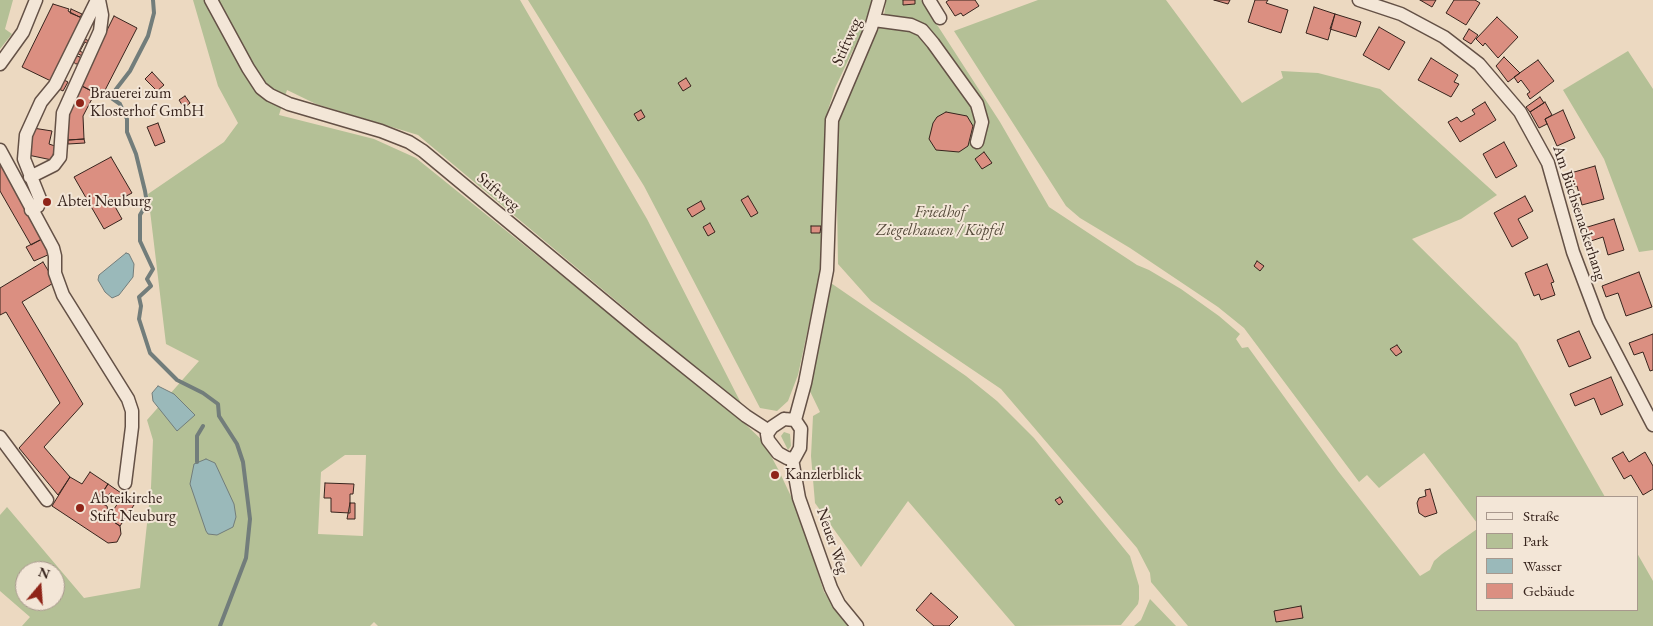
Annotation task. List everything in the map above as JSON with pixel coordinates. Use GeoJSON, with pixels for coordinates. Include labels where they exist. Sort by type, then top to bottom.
{"type":"FeatureCollection","features":[{"type":"Feature","properties":{"kind":"street"},"geometry":{"type":"LineString","coordinates":[[0,64],[23,32],[36,0]]}},
{"type":"Feature","properties":{"kind":"street"},"geometry":{"type":"LineString","coordinates":[[31,210],[38,206],[40,200],[24,159],[26,135],[41,102],[55,84],[98,0]]}},
{"type":"Feature","properties":{"kind":"street"},"geometry":{"type":"LineString","coordinates":[[30,177],[54,164],[60,157],[63,113],[100,31],[102,15],[98,0]]}},
{"type":"Feature","properties":{"kind":"street","name":"Stiftweg"},"geometry":{"type":"LineString","coordinates":[[211,0],[252,74],[261,88],[270,95],[289,104],[389,134],[423,151],[645,335],[746,416],[769,430]]}},
{"type":"Feature","properties":{"kind":"street","name":"Stiftweg"},"geometry":{"type":"LineString","coordinates":[[795,420],[805,383],[827,270],[831,126],[837,105],[874,20],[879,0]]}},
{"type":"Feature","properties":{"kind":"street"},"geometry":{"type":"LineString","coordinates":[[929,0],[940,18]]}},
{"type":"Feature","properties":{"kind":"street","name":"Am Büchsenackerhang"},"geometry":{"type":"LineString","coordinates":[[1359,0],[1401,14],[1444,37],[1480,64],[1520,112],[1548,163],[1573,252],[1605,334],[1653,425]]}},
{"type":"Feature","properties":{"kind":"street"},"geometry":{"type":"LineString","coordinates":[[874,20],[911,26],[922,30],[933,43],[977,104],[982,122],[977,142]]}},
{"type":"Feature","properties":{"kind":"street"},"geometry":{"type":"LineString","coordinates":[[0,150],[53,248],[55,256],[54,273],[63,295],[122,388],[130,405],[132,427],[125,483]]}},
{"type":"Feature","properties":{"kind":"street"},"geometry":{"type":"LineString","coordinates":[[784,419],[795,420],[800,426],[802,441],[798,454],[792,459],[784,457],[774,449],[768,440],[769,430],[784,419]]}},
{"type":"Feature","properties":{"kind":"street"},"geometry":{"type":"LineString","coordinates":[[0,437],[47,500]]}},
{"type":"Feature","properties":{"kind":"street","name":"Neuer Weg"},"geometry":{"type":"LineString","coordinates":[[792,459],[800,498],[831,588],[839,604],[857,626]]}},
{"type":"Feature","properties":{"kind":"green space"},"geometry":{"type":"Polygon","coordinates":[[[0,0],[13,0],[5,29],[12,34],[0,49],[0,0]]]}},
{"type":"Feature","properties":{"kind":"green space"},"geometry":{"type":"Polygon","coordinates":[[[193,0],[520,0],[647,219],[743,407],[418,135],[316,104],[287,90],[279,115],[374,139],[416,158],[742,421],[763,441],[778,469],[798,511],[824,592],[848,626],[378,626],[374,622],[370,626],[22,626],[30,617],[23,611],[65,611],[65,576],[84,598],[140,588],[151,487],[153,440],[147,420],[199,361],[166,344],[148,194],[224,142],[238,123],[218,86],[193,0]],[[345,455],[321,472],[318,534],[363,536],[366,455],[345,455]]]}},
{"type":"Feature","properties":{"kind":"green space"},"geometry":{"type":"Polygon","coordinates":[[[528,0],[872,0],[864,27],[835,88],[828,110],[825,126],[822,263],[798,375],[788,401],[777,411],[760,408],[644,186],[528,0]]]}},
{"type":"Feature","properties":{"kind":"green space","name":"Friedhof Ziegelhausen / Köpfel"},"geometry":{"type":"Polygon","coordinates":[[[886,0],[921,0],[1000,122],[1049,207],[1137,265],[1181,289],[1219,316],[1240,334],[1236,339],[1242,348],[1248,347],[1338,471],[1420,576],[1430,570],[1434,561],[1442,554],[1476,530],[1476,611],[1638,611],[1638,555],[1653,581],[1653,626],[1188,626],[1151,582],[1150,573],[1137,548],[1001,389],[871,301],[838,264],[836,139],[841,110],[884,17],[886,0]]]}},
{"type":"Feature","properties":{"kind":"green space"},"geometry":{"type":"Polygon","coordinates":[[[1038,0],[1166,0],[1242,103],[1283,78],[1281,71],[1318,73],[1380,89],[1497,195],[1461,219],[1412,239],[1517,343],[1604,496],[1476,496],[1476,522],[1424,453],[1379,488],[1367,475],[1359,482],[1244,328],[1218,307],[1130,248],[1080,218],[1066,206],[954,31],[1038,0]]]}},
{"type":"Feature","properties":{"kind":"green space"},"geometry":{"type":"Polygon","coordinates":[[[1628,51],[1653,89],[1653,250],[1639,252],[1604,159],[1563,90],[1628,51]]]}},
{"type":"Feature","properties":{"kind":"green space"},"geometry":{"type":"Polygon","coordinates":[[[828,281],[966,376],[997,401],[1034,438],[1130,556],[1139,586],[1139,599],[1138,604],[1121,625],[1015,626],[908,501],[861,567],[815,503],[811,456],[813,416],[820,412],[806,383],[828,281]]]}},
{"type":"Feature","properties":{"kind":"green space"},"geometry":{"type":"Polygon","coordinates":[[[784,432],[790,434],[791,446],[788,450],[781,436],[784,432]]]}},
{"type":"Feature","properties":{"kind":"green space"},"geometry":{"type":"Polygon","coordinates":[[[7,507],[53,561],[15,561],[15,604],[0,591],[0,515],[7,507]]]}},
{"type":"Feature","properties":{"kind":"green space"},"geometry":{"type":"Polygon","coordinates":[[[1150,599],[1176,626],[1134,626],[1141,620],[1150,599]]]}},
{"type":"Feature","properties":{"kind":"water"},"geometry":{"type":"Polygon","coordinates":[[[126,253],[129,254],[134,264],[133,277],[119,295],[112,298],[105,292],[98,280],[99,275],[126,253]]]}},
{"type":"Feature","properties":{"kind":"water"},"geometry":{"type":"Polygon","coordinates":[[[158,386],[174,394],[195,415],[177,431],[153,401],[152,393],[158,386]]]}},
{"type":"Feature","properties":{"kind":"water"},"geometry":{"type":"Polygon","coordinates":[[[206,459],[215,463],[234,504],[236,517],[233,527],[217,535],[208,534],[206,531],[190,484],[194,464],[206,459]]]}},
{"type":"Feature","properties":{"kind":"building"},"geometry":{"type":"Polygon","coordinates":[[[903,0],[915,0],[915,4],[903,5],[903,0]]]}},
{"type":"Feature","properties":{"kind":"building"},"geometry":{"type":"Polygon","coordinates":[[[949,0],[975,0],[979,6],[963,16],[961,13],[955,16],[946,2],[949,0]]]}},
{"type":"Feature","properties":{"kind":"building"},"geometry":{"type":"Polygon","coordinates":[[[1214,0],[1230,0],[1228,4],[1214,0]]]}},
{"type":"Feature","properties":{"kind":"building"},"geometry":{"type":"Polygon","coordinates":[[[1255,0],[1268,0],[1266,3],[1288,10],[1281,33],[1248,22],[1255,0]]]}},
{"type":"Feature","properties":{"kind":"building"},"geometry":{"type":"Polygon","coordinates":[[[1420,0],[1436,0],[1432,7],[1420,0]]]}},
{"type":"Feature","properties":{"kind":"building"},"geometry":{"type":"Polygon","coordinates":[[[1454,0],[1475,0],[1480,3],[1466,25],[1446,13],[1454,0]]]}},
{"type":"Feature","properties":{"kind":"building"},"geometry":{"type":"Polygon","coordinates":[[[53,4],[69,9],[68,11],[85,20],[55,83],[22,67],[53,4]]]}},
{"type":"Feature","properties":{"kind":"building"},"geometry":{"type":"Polygon","coordinates":[[[1314,7],[1335,14],[1328,40],[1306,33],[1314,7]]]}},
{"type":"Feature","properties":{"kind":"building"},"geometry":{"type":"Polygon","coordinates":[[[71,9],[82,14],[80,17],[70,13],[71,9]]]}},
{"type":"Feature","properties":{"kind":"building"},"geometry":{"type":"Polygon","coordinates":[[[1335,14],[1361,22],[1356,37],[1330,29],[1335,14]]]}},
{"type":"Feature","properties":{"kind":"building"},"geometry":{"type":"Polygon","coordinates":[[[114,16],[137,28],[102,96],[80,85],[114,16]]]}},
{"type":"Feature","properties":{"kind":"building"},"geometry":{"type":"Polygon","coordinates":[[[1497,17],[1518,37],[1498,58],[1485,43],[1483,46],[1476,39],[1497,17]]]}},
{"type":"Feature","properties":{"kind":"building"},"geometry":{"type":"Polygon","coordinates":[[[1379,27],[1405,42],[1389,70],[1363,55],[1379,27]]]}},
{"type":"Feature","properties":{"kind":"building"},"geometry":{"type":"Polygon","coordinates":[[[1469,29],[1478,35],[1471,44],[1463,39],[1469,29]]]}},
{"type":"Feature","properties":{"kind":"building"},"geometry":{"type":"Polygon","coordinates":[[[81,37],[89,41],[88,44],[85,42],[80,51],[85,54],[84,57],[73,51],[81,37]]]}},
{"type":"Feature","properties":{"kind":"building"},"geometry":{"type":"Polygon","coordinates":[[[77,56],[81,60],[77,64],[73,60],[77,56]]]}},
{"type":"Feature","properties":{"kind":"building"},"geometry":{"type":"Polygon","coordinates":[[[1504,57],[1520,73],[1508,82],[1496,66],[1504,57]]]}},
{"type":"Feature","properties":{"kind":"building"},"geometry":{"type":"Polygon","coordinates":[[[1431,58],[1458,75],[1454,82],[1459,84],[1451,97],[1418,80],[1431,58]]]}},
{"type":"Feature","properties":{"kind":"building"},"geometry":{"type":"Polygon","coordinates":[[[1538,60],[1554,81],[1530,99],[1527,94],[1530,92],[1521,80],[1518,83],[1514,77],[1538,60]]]}},
{"type":"Feature","properties":{"kind":"building"},"geometry":{"type":"Polygon","coordinates":[[[152,72],[164,85],[157,91],[145,79],[152,72]]]}},
{"type":"Feature","properties":{"kind":"building"},"geometry":{"type":"Polygon","coordinates":[[[60,78],[68,82],[63,91],[55,87],[60,78]]]}},
{"type":"Feature","properties":{"kind":"building"},"geometry":{"type":"Polygon","coordinates":[[[686,78],[691,86],[683,91],[678,83],[686,78]]]}},
{"type":"Feature","properties":{"kind":"building","name":"Brauerei zum Klosterhof GmbH"},"geometry":{"type":"Polygon","coordinates":[[[80,85],[95,93],[83,116],[84,139],[68,140],[66,113],[80,85]]]}},
{"type":"Feature","properties":{"kind":"building"},"geometry":{"type":"Polygon","coordinates":[[[185,96],[190,103],[184,108],[179,100],[185,96]]]}},
{"type":"Feature","properties":{"kind":"building"},"geometry":{"type":"Polygon","coordinates":[[[1540,97],[1544,103],[1530,112],[1526,107],[1540,97]]]}},
{"type":"Feature","properties":{"kind":"building"},"geometry":{"type":"Polygon","coordinates":[[[1485,102],[1496,120],[1460,142],[1448,122],[1457,117],[1461,122],[1475,114],[1472,110],[1485,102]]]}},
{"type":"Feature","properties":{"kind":"building"},"geometry":{"type":"Polygon","coordinates":[[[1545,102],[1552,115],[1545,119],[1547,124],[1539,128],[1530,112],[1545,102]]]}},
{"type":"Feature","properties":{"kind":"building"},"geometry":{"type":"Polygon","coordinates":[[[641,110],[645,117],[638,121],[634,114],[641,110]]]}},
{"type":"Feature","properties":{"kind":"building"},"geometry":{"type":"Polygon","coordinates":[[[1563,110],[1575,138],[1557,146],[1545,119],[1563,110]]]}},
{"type":"Feature","properties":{"kind":"building"},"geometry":{"type":"Polygon","coordinates":[[[946,112],[967,116],[973,126],[968,146],[959,152],[936,150],[929,139],[933,123],[937,117],[946,112]]]}},
{"type":"Feature","properties":{"kind":"building"},"geometry":{"type":"Polygon","coordinates":[[[158,123],[165,142],[155,146],[147,127],[158,123]]]}},
{"type":"Feature","properties":{"kind":"building"},"geometry":{"type":"Polygon","coordinates":[[[33,128],[52,131],[49,144],[55,146],[52,160],[28,155],[33,128]]]}},
{"type":"Feature","properties":{"kind":"building"},"geometry":{"type":"Polygon","coordinates":[[[84,139],[85,143],[68,144],[68,140],[84,139]]]}},
{"type":"Feature","properties":{"kind":"building"},"geometry":{"type":"Polygon","coordinates":[[[1504,142],[1517,166],[1496,178],[1483,154],[1504,142]]]}},
{"type":"Feature","properties":{"kind":"building"},"geometry":{"type":"Polygon","coordinates":[[[984,152],[992,163],[982,169],[975,159],[984,152]]]}},
{"type":"Feature","properties":{"kind":"building"},"geometry":{"type":"Polygon","coordinates":[[[111,157],[132,193],[113,203],[122,219],[104,229],[74,177],[111,157]]]}},
{"type":"Feature","properties":{"kind":"building"},"geometry":{"type":"Polygon","coordinates":[[[0,163],[42,239],[31,245],[0,191],[0,163]]]}},
{"type":"Feature","properties":{"kind":"building"},"geometry":{"type":"Polygon","coordinates":[[[1595,166],[1604,199],[1582,205],[1577,186],[1568,188],[1564,175],[1595,166]]]}},
{"type":"Feature","properties":{"kind":"building"},"geometry":{"type":"Polygon","coordinates":[[[748,196],[758,213],[751,217],[741,200],[748,196]]]}},
{"type":"Feature","properties":{"kind":"building"},"geometry":{"type":"Polygon","coordinates":[[[1525,196],[1533,211],[1518,219],[1528,238],[1512,247],[1494,213],[1525,196]]]}},
{"type":"Feature","properties":{"kind":"building"},"geometry":{"type":"Polygon","coordinates":[[[701,201],[705,209],[692,217],[687,209],[701,201]]]}},
{"type":"Feature","properties":{"kind":"building"},"geometry":{"type":"Polygon","coordinates":[[[1614,219],[1624,250],[1608,255],[1603,237],[1585,243],[1581,229],[1614,219]]]}},
{"type":"Feature","properties":{"kind":"building"},"geometry":{"type":"Polygon","coordinates":[[[710,223],[715,232],[708,236],[703,227],[710,223]]]}},
{"type":"Feature","properties":{"kind":"building"},"geometry":{"type":"Polygon","coordinates":[[[811,226],[821,226],[820,233],[811,233],[811,226]]]}},
{"type":"Feature","properties":{"kind":"building"},"geometry":{"type":"Polygon","coordinates":[[[42,239],[50,254],[34,261],[26,247],[42,239]]]}},
{"type":"Feature","properties":{"kind":"building"},"geometry":{"type":"Polygon","coordinates":[[[1257,261],[1264,266],[1260,271],[1254,266],[1257,261]]]}},
{"type":"Feature","properties":{"kind":"building"},"geometry":{"type":"Polygon","coordinates":[[[43,262],[55,282],[22,302],[83,404],[44,447],[70,477],[58,495],[19,448],[60,403],[6,312],[0,315],[0,288],[43,262]]]}},
{"type":"Feature","properties":{"kind":"building"},"geometry":{"type":"Polygon","coordinates":[[[1547,264],[1554,282],[1551,283],[1555,295],[1541,300],[1539,294],[1534,296],[1525,273],[1547,264]]]}},
{"type":"Feature","properties":{"kind":"building"},"geometry":{"type":"Polygon","coordinates":[[[1639,272],[1652,307],[1626,316],[1618,293],[1606,297],[1602,286],[1639,272]]]}},
{"type":"Feature","properties":{"kind":"building"},"geometry":{"type":"Polygon","coordinates":[[[1579,331],[1591,358],[1569,367],[1557,340],[1579,331]]]}},
{"type":"Feature","properties":{"kind":"building"},"geometry":{"type":"Polygon","coordinates":[[[1653,334],[1653,370],[1650,371],[1643,352],[1634,355],[1629,343],[1653,334]]]}},
{"type":"Feature","properties":{"kind":"building"},"geometry":{"type":"Polygon","coordinates":[[[1397,345],[1402,352],[1396,356],[1390,349],[1397,345]]]}},
{"type":"Feature","properties":{"kind":"building"},"geometry":{"type":"Polygon","coordinates":[[[1611,377],[1623,405],[1601,415],[1594,398],[1575,406],[1570,394],[1611,377]]]}},
{"type":"Feature","properties":{"kind":"building"},"geometry":{"type":"Polygon","coordinates":[[[1623,452],[1629,462],[1645,452],[1653,466],[1653,489],[1643,495],[1631,475],[1624,479],[1612,458],[1623,452]]]}},
{"type":"Feature","properties":{"kind":"building","name":"Abteikirche Stift Neuburg"},"geometry":{"type":"Polygon","coordinates":[[[90,472],[108,484],[97,501],[107,506],[108,511],[103,515],[120,526],[121,534],[117,542],[108,543],[52,506],[70,477],[82,484],[90,472]]]}},
{"type":"Feature","properties":{"kind":"building"},"geometry":{"type":"Polygon","coordinates":[[[325,483],[354,484],[353,494],[350,494],[350,513],[331,512],[331,498],[324,498],[325,483]]]}},
{"type":"Feature","properties":{"kind":"building"},"geometry":{"type":"Polygon","coordinates":[[[108,484],[124,495],[120,500],[110,493],[102,504],[97,501],[108,484]]]}},
{"type":"Feature","properties":{"kind":"building"},"geometry":{"type":"Polygon","coordinates":[[[1430,489],[1437,513],[1425,517],[1419,513],[1417,503],[1419,498],[1426,496],[1425,490],[1430,489]]]}},
{"type":"Feature","properties":{"kind":"building"},"geometry":{"type":"Polygon","coordinates":[[[124,494],[136,502],[120,526],[108,518],[124,494]]]}},
{"type":"Feature","properties":{"kind":"building"},"geometry":{"type":"Polygon","coordinates":[[[1060,497],[1063,502],[1059,505],[1055,500],[1060,497]]]}},
{"type":"Feature","properties":{"kind":"building"},"geometry":{"type":"Polygon","coordinates":[[[350,503],[355,503],[355,519],[347,519],[350,503]]]}},
{"type":"Feature","properties":{"kind":"building"},"geometry":{"type":"Polygon","coordinates":[[[931,593],[958,617],[949,626],[934,626],[916,610],[931,593]]]}},
{"type":"Feature","properties":{"kind":"building"},"geometry":{"type":"Polygon","coordinates":[[[1301,606],[1303,618],[1276,622],[1274,611],[1301,606]]]}},
{"type":"Feature","properties":{"kind":"waterway"},"geometry":{"type":"LineString","coordinates":[[153,0],[154,13],[148,36],[130,71],[110,97],[120,104],[127,119],[127,132],[136,154],[147,203],[140,215],[140,241],[153,269],[147,279],[151,286],[139,297],[141,306],[139,319],[150,353],[177,380],[203,393],[218,404],[219,416],[237,444],[243,462],[250,519],[246,558],[220,626]]}},
{"type":"Feature","properties":{"kind":"waterway"},"geometry":{"type":"LineString","coordinates":[[197,462],[197,436],[203,426]]}},
{"type":"Feature","properties":{"kind":"place","name":"Brauerei zum Klosterhof GmbH"},"geometry":{"type":"Point","coordinates":[80,103]}},
{"type":"Feature","properties":{"kind":"place","name":"Abtei Neuburg"},"geometry":{"type":"Point","coordinates":[47,202]}},
{"type":"Feature","properties":{"kind":"place","name":"Kanzlerblick"},"geometry":{"type":"Point","coordinates":[775,475]}},
{"type":"Feature","properties":{"kind":"place","name":"Abteikirche Stift Neuburg"},"geometry":{"type":"Point","coordinates":[80,508]}}]}
